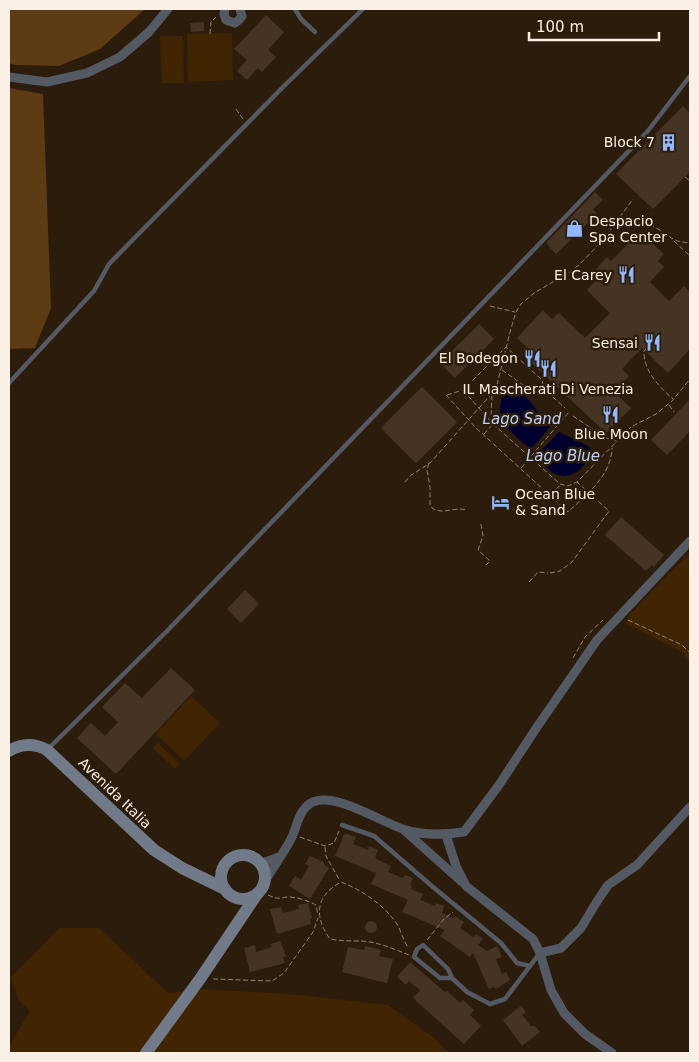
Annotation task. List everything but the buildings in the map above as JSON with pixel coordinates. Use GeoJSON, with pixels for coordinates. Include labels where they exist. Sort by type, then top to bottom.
{"type":"FeatureCollection","features":[{"type":"Feature","properties":{"kind":"street"},"geometry":{"type":"LineString","coordinates":[[9,78],[47,82],[87,73],[120,57],[149,32],[168,9]]}},
{"type":"Feature","properties":{"kind":"street"},"geometry":{"type":"LineString","coordinates":[[224,12],[226,20],[235,22],[242,16],[240,9]]}},
{"type":"Feature","properties":{"kind":"street"},"geometry":{"type":"LineString","coordinates":[[146,1053],[240,920],[293,835],[300,814],[306,806],[319,799],[336,801],[404,829],[427,834],[446,835],[464,832],[499,786],[597,640],[690,541]]}},
{"type":"Feature","properties":{"kind":"street"},"geometry":{"type":"LineString","coordinates":[[9,751],[17,746],[25,745],[33,745],[48,750]]}},
{"type":"Feature","properties":{"kind":"street","name":"Avenida Italia"},"geometry":{"type":"LineString","coordinates":[[48,750],[154,850],[182,868],[227,892]]}},
{"type":"Feature","properties":{"kind":"street"},"geometry":{"type":"LineString","coordinates":[[540,952],[561,948],[581,928],[608,886],[637,865],[690,807]]}},
{"type":"Feature","properties":{"kind":"street"},"geometry":{"type":"LineString","coordinates":[[404,829],[466,886],[533,939],[540,952],[551,990],[564,1012],[585,1034],[612,1053]]}},
{"type":"Feature","properties":{"kind":"street"},"geometry":{"type":"LineString","coordinates":[[446,835],[456,866],[466,886]]}},
{"type":"Feature","properties":{"kind":"street"},"geometry":{"type":"LineString","coordinates":[[227,892],[243,899],[260,889],[264,870],[260,864],[250,857],[237,857],[226,864],[223,869],[222,882],[240,920]]}},
{"type":"Feature","properties":{"kind":"street"},"geometry":{"type":"LineString","coordinates":[[260,864],[279,857]]}},
{"type":"Feature","properties":{"kind":"street"},"geometry":{"type":"LineString","coordinates":[[199,876],[223,869]]}},
{"type":"Feature","properties":{"kind":"lane"},"geometry":{"type":"LineString","coordinates":[[295,9],[301,19],[315,32]]}},
{"type":"Feature","properties":{"kind":"lane"},"geometry":{"type":"LineString","coordinates":[[9,383],[94,291],[110,264],[363,9]]}},
{"type":"Feature","properties":{"kind":"lane"},"geometry":{"type":"LineString","coordinates":[[48,750],[167,631],[647,132],[690,76]]}},
{"type":"Feature","properties":{"kind":"lane"},"geometry":{"type":"LineString","coordinates":[[342,825],[374,836],[501,943],[517,963],[530,966]]}},
{"type":"Feature","properties":{"kind":"lane"},"geometry":{"type":"LineString","coordinates":[[452,978],[440,978],[414,957],[417,949],[423,945],[448,969],[452,978],[467,992],[490,1004],[505,999],[540,952]]}},
{"type":"Feature","properties":{"kind":"path"},"geometry":{"type":"LineString","coordinates":[[210,34],[211,22],[224,12]]}},
{"type":"Feature","properties":{"kind":"path"},"geometry":{"type":"LineString","coordinates":[[236,109],[246,126]]}},
{"type":"Feature","properties":{"kind":"path"},"geometry":{"type":"LineString","coordinates":[[685,177],[690,181]]}},
{"type":"Feature","properties":{"kind":"path"},"geometry":{"type":"LineString","coordinates":[[405,482],[410,476],[430,462],[496,389],[516,312],[521,304],[534,293],[570,272],[592,252],[633,199]]}},
{"type":"Feature","properties":{"kind":"path"},"geometry":{"type":"LineString","coordinates":[[619,219],[658,229],[690,256]]}},
{"type":"Feature","properties":{"kind":"path"},"geometry":{"type":"LineString","coordinates":[[673,240],[690,243]]}},
{"type":"Feature","properties":{"kind":"path"},"geometry":{"type":"LineString","coordinates":[[481,304],[516,312]]}},
{"type":"Feature","properties":{"kind":"path"},"geometry":{"type":"LineString","coordinates":[[506,347],[542,380],[544,389],[565,408]]}},
{"type":"Feature","properties":{"kind":"path"},"geometry":{"type":"LineString","coordinates":[[506,347],[463,390],[446,396],[484,434],[568,512],[588,492],[608,467],[612,448]]}},
{"type":"Feature","properties":{"kind":"path"},"geometry":{"type":"LineString","coordinates":[[647,348],[644,351],[644,357],[648,370],[656,382],[674,399]]}},
{"type":"Feature","properties":{"kind":"path"},"geometry":{"type":"LineString","coordinates":[[502,369],[526,387],[539,391],[544,389]]}},
{"type":"Feature","properties":{"kind":"path"},"geometry":{"type":"LineString","coordinates":[[463,390],[493,424],[560,484],[568,486],[577,482],[631,427],[656,414],[668,405],[690,379]]}},
{"type":"Feature","properties":{"kind":"path"},"geometry":{"type":"LineString","coordinates":[[492,394],[491,417],[493,424]]}},
{"type":"Feature","properties":{"kind":"path"},"geometry":{"type":"LineString","coordinates":[[668,405],[674,412]]}},
{"type":"Feature","properties":{"kind":"path"},"geometry":{"type":"LineString","coordinates":[[520,468],[569,412]]}},
{"type":"Feature","properties":{"kind":"path"},"geometry":{"type":"LineString","coordinates":[[573,416],[606,438],[617,441]]}},
{"type":"Feature","properties":{"kind":"path"},"geometry":{"type":"LineString","coordinates":[[484,434],[493,424]]}},
{"type":"Feature","properties":{"kind":"path"},"geometry":{"type":"LineString","coordinates":[[430,462],[427,470],[430,487],[430,506],[435,511],[440,512],[455,508],[467,510]]}},
{"type":"Feature","properties":{"kind":"path"},"geometry":{"type":"LineString","coordinates":[[529,582],[538,572],[549,573],[560,570],[572,562],[609,511],[577,482]]}},
{"type":"Feature","properties":{"kind":"path"},"geometry":{"type":"LineString","coordinates":[[550,496],[560,484]]}},
{"type":"Feature","properties":{"kind":"path"},"geometry":{"type":"LineString","coordinates":[[481,524],[483,536],[478,550],[490,561],[486,565]]}},
{"type":"Feature","properties":{"kind":"path"},"geometry":{"type":"LineString","coordinates":[[620,616],[682,645],[690,653]]}},
{"type":"Feature","properties":{"kind":"path"},"geometry":{"type":"LineString","coordinates":[[293,835],[325,846],[334,843],[342,825]]}},
{"type":"Feature","properties":{"kind":"path"},"geometry":{"type":"LineString","coordinates":[[325,846],[326,856],[341,882],[364,894],[386,910],[398,926],[407,946],[417,949]]}},
{"type":"Feature","properties":{"kind":"path"},"geometry":{"type":"LineString","coordinates":[[200,979],[272,981],[284,974],[313,932],[319,917],[320,904],[330,888],[341,882]]}},
{"type":"Feature","properties":{"kind":"path"},"geometry":{"type":"LineString","coordinates":[[260,889],[279,900],[288,897],[305,900],[316,905],[322,928],[330,939],[348,942],[363,941],[384,946],[414,957]]}},
{"type":"Feature","properties":{"kind":"path"},"geometry":{"type":"LineString","coordinates":[[423,945],[444,919],[458,908]]}},
{"type":"Feature","properties":{"kind":"shaded area"},"geometry":{"type":"Polygon","coordinates":[[[9,9],[145,9],[100,49],[59,66],[15,65],[9,63],[9,9]]]}},
{"type":"Feature","properties":{"kind":"shaded area"},"geometry":{"type":"Polygon","coordinates":[[[232,33],[233,80],[188,82],[187,34],[232,33]]]}},
{"type":"Feature","properties":{"kind":"shaded area"},"geometry":{"type":"Polygon","coordinates":[[[160,36],[183,36],[184,83],[162,83],[160,36]]]}},
{"type":"Feature","properties":{"kind":"shaded area"},"geometry":{"type":"Polygon","coordinates":[[[9,88],[43,94],[51,308],[35,348],[9,349],[9,88]]]}},
{"type":"Feature","properties":{"kind":"shaded area"},"geometry":{"type":"Polygon","coordinates":[[[690,552],[690,662],[681,651],[625,623],[630,614],[690,552]]]}},
{"type":"Feature","properties":{"kind":"shaded area"},"geometry":{"type":"Polygon","coordinates":[[[191,696],[220,723],[184,761],[156,734],[191,696]]]}},
{"type":"Feature","properties":{"kind":"shaded area"},"geometry":{"type":"Polygon","coordinates":[[[158,743],[180,764],[175,769],[153,748],[158,743]]]}},
{"type":"Feature","properties":{"kind":"shaded area"},"geometry":{"type":"Polygon","coordinates":[[[59,928],[99,928],[168,993],[205,989],[301,995],[388,1005],[437,1040],[449,1053],[9,1053],[9,1046],[30,1011],[18,999],[11,977],[59,928]]]}},
{"type":"Feature","properties":{"kind":"water","name":"Lago Sand"},"geometry":{"type":"Polygon","coordinates":[[[513,387],[529,400],[550,427],[531,449],[509,429],[501,416],[500,409],[503,397],[506,391],[513,387]]]}},
{"type":"Feature","properties":{"kind":"water","name":"Lago Blue"},"geometry":{"type":"Polygon","coordinates":[[[559,432],[590,447],[590,453],[585,464],[576,473],[570,475],[558,475],[552,472],[537,455],[559,432]]]}},
{"type":"Feature","properties":{"kind":"place","name":"Block 7"},"geometry":{"type":"Point","coordinates":[669,142]}},
{"type":"Feature","properties":{"kind":"place","name":"Despacio Spa Center"},"geometry":{"type":"Point","coordinates":[575,229]}},
{"type":"Feature","properties":{"kind":"place","name":"El Carey"},"geometry":{"type":"Point","coordinates":[626,275]}},
{"type":"Feature","properties":{"kind":"place","name":"Sensai"},"geometry":{"type":"Point","coordinates":[652,343]}},
{"type":"Feature","properties":{"kind":"place","name":"El Bodegon"},"geometry":{"type":"Point","coordinates":[532,358]}},
{"type":"Feature","properties":{"kind":"place","name":"IL Mascherati Di Venezia"},"geometry":{"type":"Point","coordinates":[548,369]}},
{"type":"Feature","properties":{"kind":"place","name":"Blue Moon"},"geometry":{"type":"Point","coordinates":[611,414]}},
{"type":"Feature","properties":{"kind":"place","name":"Ocean Blue & Sand"},"geometry":{"type":"Point","coordinates":[501,502]}}]}
